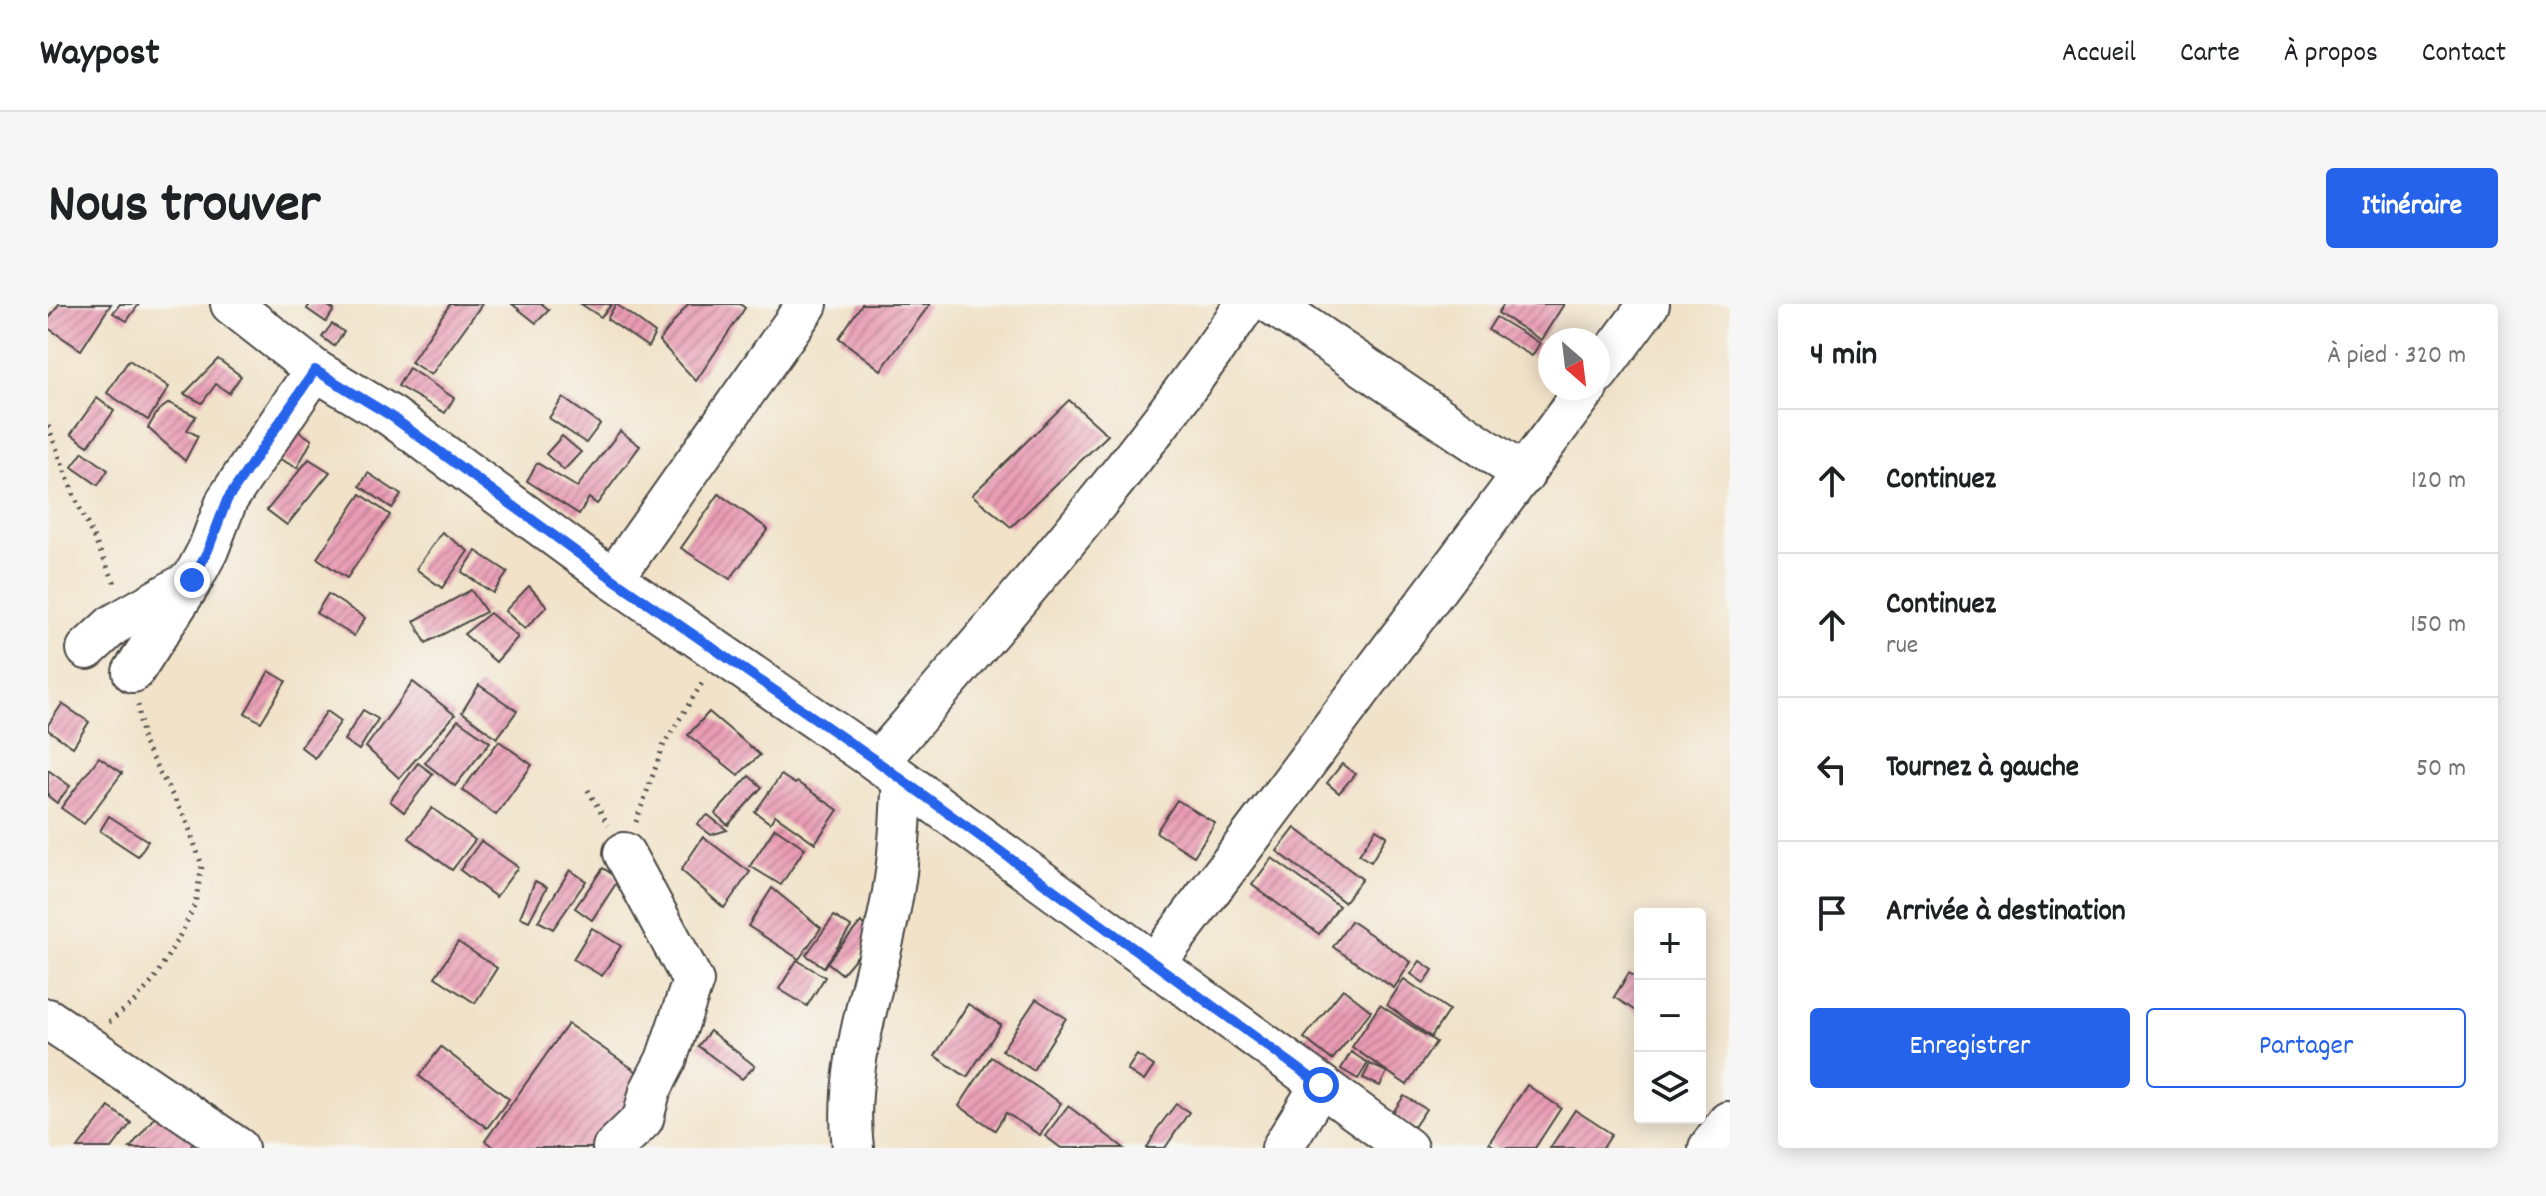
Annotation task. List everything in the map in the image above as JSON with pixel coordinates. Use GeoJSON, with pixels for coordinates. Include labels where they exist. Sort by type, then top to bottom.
{"type":"FeatureCollection","features":[{"type":"Feature","properties":{"kind":"street"},"geometry":{"type":"LineString","coordinates":[[231,304],[315,370],[391,416],[613,579],[890,772],[1407,1148]]}},
{"type":"Feature","properties":{"kind":"street"},"geometry":{"type":"LineString","coordinates":[[613,579],[807,304]]}},
{"type":"Feature","properties":{"kind":"street"},"geometry":{"type":"LineString","coordinates":[[853,1148],[849,1122],[855,1064],[894,886],[890,772],[1205,364],[1246,304]]}},
{"type":"Feature","properties":{"kind":"street"},"geometry":{"type":"LineString","coordinates":[[1272,304],[1524,475]]}},
{"type":"Feature","properties":{"kind":"street"},"geometry":{"type":"LineString","coordinates":[[1610,357],[1649,304]]}},
{"type":"Feature","properties":{"kind":"street"},"geometry":{"type":"LineString","coordinates":[[133,672],[192,580],[208,550],[227,500],[315,370]]}},
{"type":"Feature","properties":{"kind":"street"},"geometry":{"type":"LineString","coordinates":[[1155,964],[1578,400]]}},
{"type":"Feature","properties":{"kind":"street"},"geometry":{"type":"LineString","coordinates":[[87,649],[113,625],[192,580]]}},
{"type":"Feature","properties":{"kind":"street"},"geometry":{"type":"LineString","coordinates":[[613,1148],[643,1119],[650,1091],[666,1060],[693,981],[624,853]]}},
{"type":"Feature","properties":{"kind":"street"},"geometry":{"type":"LineString","coordinates":[[54,1035],[238,1148]]}},
{"type":"Feature","properties":{"kind":"street"},"geometry":{"type":"LineString","coordinates":[[1282,1148],[1321,1085]]}},
{"type":"Feature","properties":{"kind":"path"},"geometry":{"type":"LineString","coordinates":[[624,853],[664,744],[705,679],[715,685]]}},
{"type":"Feature","properties":{"kind":"path"},"geometry":{"type":"LineString","coordinates":[[588,790],[624,853]]}},
{"type":"Feature","properties":{"kind":"path"},"geometry":{"type":"LineString","coordinates":[[54,1035],[97,1028],[110,1022],[134,1002],[153,981],[195,904]]}},
{"type":"Feature","properties":{"kind":"building"},"geometry":{"type":"Polygon","coordinates":[[[59,304],[111,304],[81,350],[48,328],[48,320],[59,304]]]}},
{"type":"Feature","properties":{"kind":"building"},"geometry":{"type":"Polygon","coordinates":[[[120,304],[139,304],[127,321],[113,313],[120,304]]]}},
{"type":"Feature","properties":{"kind":"building"},"geometry":{"type":"Polygon","coordinates":[[[310,304],[325,304],[334,310],[326,322],[307,309],[310,304]]]}},
{"type":"Feature","properties":{"kind":"building"},"geometry":{"type":"Polygon","coordinates":[[[450,304],[482,304],[431,375],[411,362],[450,304]]]}},
{"type":"Feature","properties":{"kind":"building"},"geometry":{"type":"Polygon","coordinates":[[[512,304],[542,304],[549,310],[536,323],[512,304]]]}},
{"type":"Feature","properties":{"kind":"building"},"geometry":{"type":"Polygon","coordinates":[[[581,304],[612,304],[601,317],[581,304]]]}},
{"type":"Feature","properties":{"kind":"building"},"geometry":{"type":"Polygon","coordinates":[[[616,304],[655,333],[648,347],[607,319],[616,304]]]}},
{"type":"Feature","properties":{"kind":"building"},"geometry":{"type":"Polygon","coordinates":[[[688,304],[740,304],[745,308],[696,381],[659,341],[688,304]]]}},
{"type":"Feature","properties":{"kind":"building"},"geometry":{"type":"Polygon","coordinates":[[[862,304],[930,304],[881,370],[839,338],[862,304]]]}},
{"type":"Feature","properties":{"kind":"building"},"geometry":{"type":"Polygon","coordinates":[[[1504,304],[1564,304],[1549,328],[1538,328],[1538,338],[1498,313],[1504,304]]]}},
{"type":"Feature","properties":{"kind":"building"},"geometry":{"type":"Polygon","coordinates":[[[1496,317],[1538,342],[1538,346],[1532,356],[1488,330],[1496,317]]]}},
{"type":"Feature","properties":{"kind":"building"},"geometry":{"type":"Polygon","coordinates":[[[332,324],[344,332],[334,346],[322,337],[332,324]]]}},
{"type":"Feature","properties":{"kind":"building"},"geometry":{"type":"Polygon","coordinates":[[[218,359],[241,376],[229,393],[216,384],[202,403],[184,394],[218,359]]]}},
{"type":"Feature","properties":{"kind":"building"},"geometry":{"type":"Polygon","coordinates":[[[129,360],[169,387],[148,420],[107,393],[129,360]]]}},
{"type":"Feature","properties":{"kind":"building"},"geometry":{"type":"Polygon","coordinates":[[[409,368],[454,398],[445,413],[398,386],[409,368]]]}},
{"type":"Feature","properties":{"kind":"building"},"geometry":{"type":"Polygon","coordinates":[[[97,398],[114,411],[88,446],[71,434],[97,398]]]}},
{"type":"Feature","properties":{"kind":"building"},"geometry":{"type":"Polygon","coordinates":[[[563,398],[600,424],[586,443],[549,418],[563,398]]]}},
{"type":"Feature","properties":{"kind":"building"},"geometry":{"type":"Polygon","coordinates":[[[1069,400],[1108,435],[1011,527],[972,495],[1069,400]]]}},
{"type":"Feature","properties":{"kind":"building"},"geometry":{"type":"Polygon","coordinates":[[[169,403],[196,416],[187,430],[198,436],[185,461],[148,428],[158,411],[169,403]]]}},
{"type":"Feature","properties":{"kind":"building"},"geometry":{"type":"Polygon","coordinates":[[[290,425],[312,440],[297,468],[270,454],[290,425]]]}},
{"type":"Feature","properties":{"kind":"building"},"geometry":{"type":"Polygon","coordinates":[[[620,431],[640,446],[597,504],[589,498],[579,514],[527,481],[537,463],[577,487],[620,431]]]}},
{"type":"Feature","properties":{"kind":"building"},"geometry":{"type":"Polygon","coordinates":[[[562,436],[581,452],[564,470],[546,454],[562,436]]]}},
{"type":"Feature","properties":{"kind":"building"},"geometry":{"type":"Polygon","coordinates":[[[83,452],[108,470],[98,485],[72,467],[83,452]]]}},
{"type":"Feature","properties":{"kind":"building"},"geometry":{"type":"Polygon","coordinates":[[[309,459],[330,472],[287,525],[267,510],[309,459]]]}},
{"type":"Feature","properties":{"kind":"building"},"geometry":{"type":"Polygon","coordinates":[[[368,473],[401,495],[392,508],[360,486],[368,473]]]}},
{"type":"Feature","properties":{"kind":"building"},"geometry":{"type":"Polygon","coordinates":[[[361,494],[390,515],[347,578],[317,558],[361,494]]]}},
{"type":"Feature","properties":{"kind":"building"},"geometry":{"type":"Polygon","coordinates":[[[719,494],[768,529],[730,579],[681,548],[719,494]]]}},
{"type":"Feature","properties":{"kind":"building"},"geometry":{"type":"Polygon","coordinates":[[[442,532],[468,551],[442,588],[416,569],[442,532]]]}},
{"type":"Feature","properties":{"kind":"building"},"geometry":{"type":"Polygon","coordinates":[[[476,551],[508,572],[493,593],[462,572],[476,551]]]}},
{"type":"Feature","properties":{"kind":"building"},"geometry":{"type":"Polygon","coordinates":[[[529,586],[547,606],[525,629],[505,611],[529,586]]]}},
{"type":"Feature","properties":{"kind":"building"},"geometry":{"type":"Polygon","coordinates":[[[471,590],[486,612],[426,643],[414,621],[471,590]]]}},
{"type":"Feature","properties":{"kind":"building"},"geometry":{"type":"Polygon","coordinates":[[[328,594],[365,618],[354,636],[316,613],[328,594]]]}},
{"type":"Feature","properties":{"kind":"building"},"geometry":{"type":"Polygon","coordinates":[[[490,613],[518,637],[496,662],[464,634],[490,613]]]}},
{"type":"Feature","properties":{"kind":"building"},"geometry":{"type":"Polygon","coordinates":[[[269,671],[286,681],[261,722],[245,713],[269,671]]]}},
{"type":"Feature","properties":{"kind":"building"},"geometry":{"type":"Polygon","coordinates":[[[413,682],[455,715],[399,778],[366,747],[413,682]]]}},
{"type":"Feature","properties":{"kind":"building"},"geometry":{"type":"Polygon","coordinates":[[[479,685],[517,711],[497,738],[462,712],[479,685]]]}},
{"type":"Feature","properties":{"kind":"building"},"geometry":{"type":"Polygon","coordinates":[[[62,704],[89,722],[73,747],[48,730],[62,704]]]}},
{"type":"Feature","properties":{"kind":"building"},"geometry":{"type":"Polygon","coordinates":[[[363,710],[378,719],[359,750],[344,740],[363,710]]]}},
{"type":"Feature","properties":{"kind":"building"},"geometry":{"type":"Polygon","coordinates":[[[327,711],[341,721],[315,758],[301,747],[327,711]]]}},
{"type":"Feature","properties":{"kind":"building"},"geometry":{"type":"Polygon","coordinates":[[[709,712],[760,755],[738,775],[688,735],[709,712]]]}},
{"type":"Feature","properties":{"kind":"building"},"geometry":{"type":"Polygon","coordinates":[[[458,720],[490,742],[455,786],[425,763],[458,720]]]}},
{"type":"Feature","properties":{"kind":"building"},"geometry":{"type":"Polygon","coordinates":[[[499,741],[532,765],[496,815],[462,790],[499,741]]]}},
{"type":"Feature","properties":{"kind":"building"},"geometry":{"type":"Polygon","coordinates":[[[99,757],[122,773],[84,824],[61,808],[99,757]]]}},
{"type":"Feature","properties":{"kind":"building"},"geometry":{"type":"Polygon","coordinates":[[[418,763],[433,774],[404,812],[390,801],[418,763]]]}},
{"type":"Feature","properties":{"kind":"building"},"geometry":{"type":"Polygon","coordinates":[[[1342,764],[1355,774],[1339,793],[1327,783],[1342,764]]]}},
{"type":"Feature","properties":{"kind":"building"},"geometry":{"type":"Polygon","coordinates":[[[48,770],[70,786],[57,803],[48,796],[48,770]]]}},
{"type":"Feature","properties":{"kind":"building"},"geometry":{"type":"Polygon","coordinates":[[[781,775],[795,784],[797,782],[838,810],[815,843],[775,815],[770,823],[755,812],[781,775]]]}},
{"type":"Feature","properties":{"kind":"building"},"geometry":{"type":"Polygon","coordinates":[[[749,776],[762,787],[728,825],[715,814],[749,776]]]}},
{"type":"Feature","properties":{"kind":"building"},"geometry":{"type":"Polygon","coordinates":[[[1177,800],[1215,823],[1194,856],[1156,832],[1177,800]]]}},
{"type":"Feature","properties":{"kind":"building"},"geometry":{"type":"Polygon","coordinates":[[[432,808],[475,840],[452,870],[409,838],[432,808]]]}},
{"type":"Feature","properties":{"kind":"building"},"geometry":{"type":"Polygon","coordinates":[[[708,815],[727,830],[711,835],[697,824],[708,815]]]}},
{"type":"Feature","properties":{"kind":"building"},"geometry":{"type":"Polygon","coordinates":[[[109,816],[148,841],[138,856],[100,831],[109,816]]]}},
{"type":"Feature","properties":{"kind":"building"},"geometry":{"type":"Polygon","coordinates":[[[775,828],[805,848],[781,885],[750,866],[775,828]]]}},
{"type":"Feature","properties":{"kind":"building"},"geometry":{"type":"Polygon","coordinates":[[[1295,828],[1362,879],[1344,902],[1277,851],[1295,828]]]}},
{"type":"Feature","properties":{"kind":"building"},"geometry":{"type":"Polygon","coordinates":[[[1376,829],[1387,836],[1371,862],[1359,855],[1376,829]]]}},
{"type":"Feature","properties":{"kind":"building"},"geometry":{"type":"Polygon","coordinates":[[[703,837],[750,872],[724,908],[681,870],[703,837]]]}},
{"type":"Feature","properties":{"kind":"building"},"geometry":{"type":"Polygon","coordinates":[[[481,841],[518,867],[496,897],[460,870],[481,841]]]}},
{"type":"Feature","properties":{"kind":"building"},"geometry":{"type":"Polygon","coordinates":[[[1272,858],[1339,906],[1319,934],[1252,885],[1272,858]]]}},
{"type":"Feature","properties":{"kind":"building"},"geometry":{"type":"Polygon","coordinates":[[[603,868],[619,879],[592,920],[575,908],[603,868]]]}},
{"type":"Feature","properties":{"kind":"building"},"geometry":{"type":"Polygon","coordinates":[[[570,870],[586,881],[553,929],[538,921],[570,870]]]}},
{"type":"Feature","properties":{"kind":"building"},"geometry":{"type":"Polygon","coordinates":[[[535,881],[547,887],[529,921],[520,917],[535,881]]]}},
{"type":"Feature","properties":{"kind":"building"},"geometry":{"type":"Polygon","coordinates":[[[772,888],[821,928],[799,959],[748,926],[772,888]]]}},
{"type":"Feature","properties":{"kind":"building"},"geometry":{"type":"Polygon","coordinates":[[[834,916],[851,927],[824,967],[806,955],[834,916]]]}},
{"type":"Feature","properties":{"kind":"building"},"geometry":{"type":"Polygon","coordinates":[[[1351,921],[1411,962],[1394,988],[1333,947],[1351,921]]]}},
{"type":"Feature","properties":{"kind":"building"},"geometry":{"type":"Polygon","coordinates":[[[861,922],[876,934],[842,974],[827,962],[861,922]]]}},
{"type":"Feature","properties":{"kind":"building"},"geometry":{"type":"Polygon","coordinates":[[[592,928],[621,946],[602,976],[573,959],[592,928]]]}},
{"type":"Feature","properties":{"kind":"building"},"geometry":{"type":"Polygon","coordinates":[[[458,942],[497,968],[475,1003],[435,977],[458,942]]]}},
{"type":"Feature","properties":{"kind":"building"},"geometry":{"type":"Polygon","coordinates":[[[797,960],[825,977],[807,1006],[779,989],[797,960]]]}},
{"type":"Feature","properties":{"kind":"building"},"geometry":{"type":"Polygon","coordinates":[[[1420,961],[1433,970],[1424,983],[1411,974],[1420,961]]]}},
{"type":"Feature","properties":{"kind":"building"},"geometry":{"type":"Polygon","coordinates":[[[1629,973],[1634,976],[1634,1010],[1614,997],[1629,973]]]}},
{"type":"Feature","properties":{"kind":"building"},"geometry":{"type":"Polygon","coordinates":[[[1404,979],[1449,1010],[1431,1037],[1387,1005],[1404,979]]]}},
{"type":"Feature","properties":{"kind":"building"},"geometry":{"type":"Polygon","coordinates":[[[1343,989],[1371,1011],[1332,1060],[1304,1038],[1343,989]]]}},
{"type":"Feature","properties":{"kind":"building"},"geometry":{"type":"Polygon","coordinates":[[[1036,999],[1066,1018],[1033,1070],[1002,1050],[1036,999]]]}},
{"type":"Feature","properties":{"kind":"building"},"geometry":{"type":"Polygon","coordinates":[[[968,1004],[1001,1025],[967,1077],[935,1056],[968,1004]]]}},
{"type":"Feature","properties":{"kind":"building"},"geometry":{"type":"Polygon","coordinates":[[[1380,1005],[1436,1042],[1407,1085],[1352,1047],[1380,1005]]]}},
{"type":"Feature","properties":{"kind":"building"},"geometry":{"type":"Polygon","coordinates":[[[568,1024],[646,1078],[596,1148],[495,1148],[485,1141],[568,1024]]]}},
{"type":"Feature","properties":{"kind":"building"},"geometry":{"type":"Polygon","coordinates":[[[710,1031],[755,1066],[742,1079],[698,1046],[710,1031]]]}},
{"type":"Feature","properties":{"kind":"building"},"geometry":{"type":"Polygon","coordinates":[[[441,1047],[509,1099],[487,1128],[419,1076],[441,1047]]]}},
{"type":"Feature","properties":{"kind":"building"},"geometry":{"type":"Polygon","coordinates":[[[1351,1052],[1368,1063],[1358,1079],[1341,1069],[1351,1052]]]}},
{"type":"Feature","properties":{"kind":"building"},"geometry":{"type":"Polygon","coordinates":[[[1137,1055],[1154,1066],[1144,1081],[1127,1070],[1137,1055]]]}},
{"type":"Feature","properties":{"kind":"building"},"geometry":{"type":"Polygon","coordinates":[[[991,1057],[1061,1103],[1040,1135],[1006,1113],[995,1130],[959,1106],[991,1057]]]}},
{"type":"Feature","properties":{"kind":"building"},"geometry":{"type":"Polygon","coordinates":[[[1370,1064],[1387,1072],[1380,1086],[1363,1078],[1370,1064]]]}},
{"type":"Feature","properties":{"kind":"building"},"geometry":{"type":"Polygon","coordinates":[[[1527,1085],[1561,1108],[1535,1148],[1497,1148],[1489,1143],[1527,1085]]]}},
{"type":"Feature","properties":{"kind":"building"},"geometry":{"type":"Polygon","coordinates":[[[1404,1096],[1426,1109],[1414,1127],[1392,1114],[1404,1096]]]}},
{"type":"Feature","properties":{"kind":"building"},"geometry":{"type":"Polygon","coordinates":[[[1176,1104],[1189,1112],[1165,1148],[1147,1148],[1157,1129],[1176,1104]]]}},
{"type":"Feature","properties":{"kind":"building"},"geometry":{"type":"Polygon","coordinates":[[[163,1106],[200,1134],[189,1148],[130,1148],[163,1106]]]}},
{"type":"Feature","properties":{"kind":"building"},"geometry":{"type":"Polygon","coordinates":[[[1068,1106],[1124,1148],[1061,1148],[1045,1136],[1068,1106]]]}},
{"type":"Feature","properties":{"kind":"building"},"geometry":{"type":"Polygon","coordinates":[[[109,1107],[131,1123],[112,1148],[78,1148],[109,1107]]]}},
{"type":"Feature","properties":{"kind":"building"},"geometry":{"type":"Polygon","coordinates":[[[1575,1110],[1612,1134],[1603,1148],[1550,1148],[1575,1110]]]}},
{"type":"Feature","properties":{"kind":"route"},"geometry":{"type":"LineString","coordinates":[[192,580],[208,550],[227,500],[315,370],[391,416],[613,579],[878,762],[1321,1085]]}}]}
